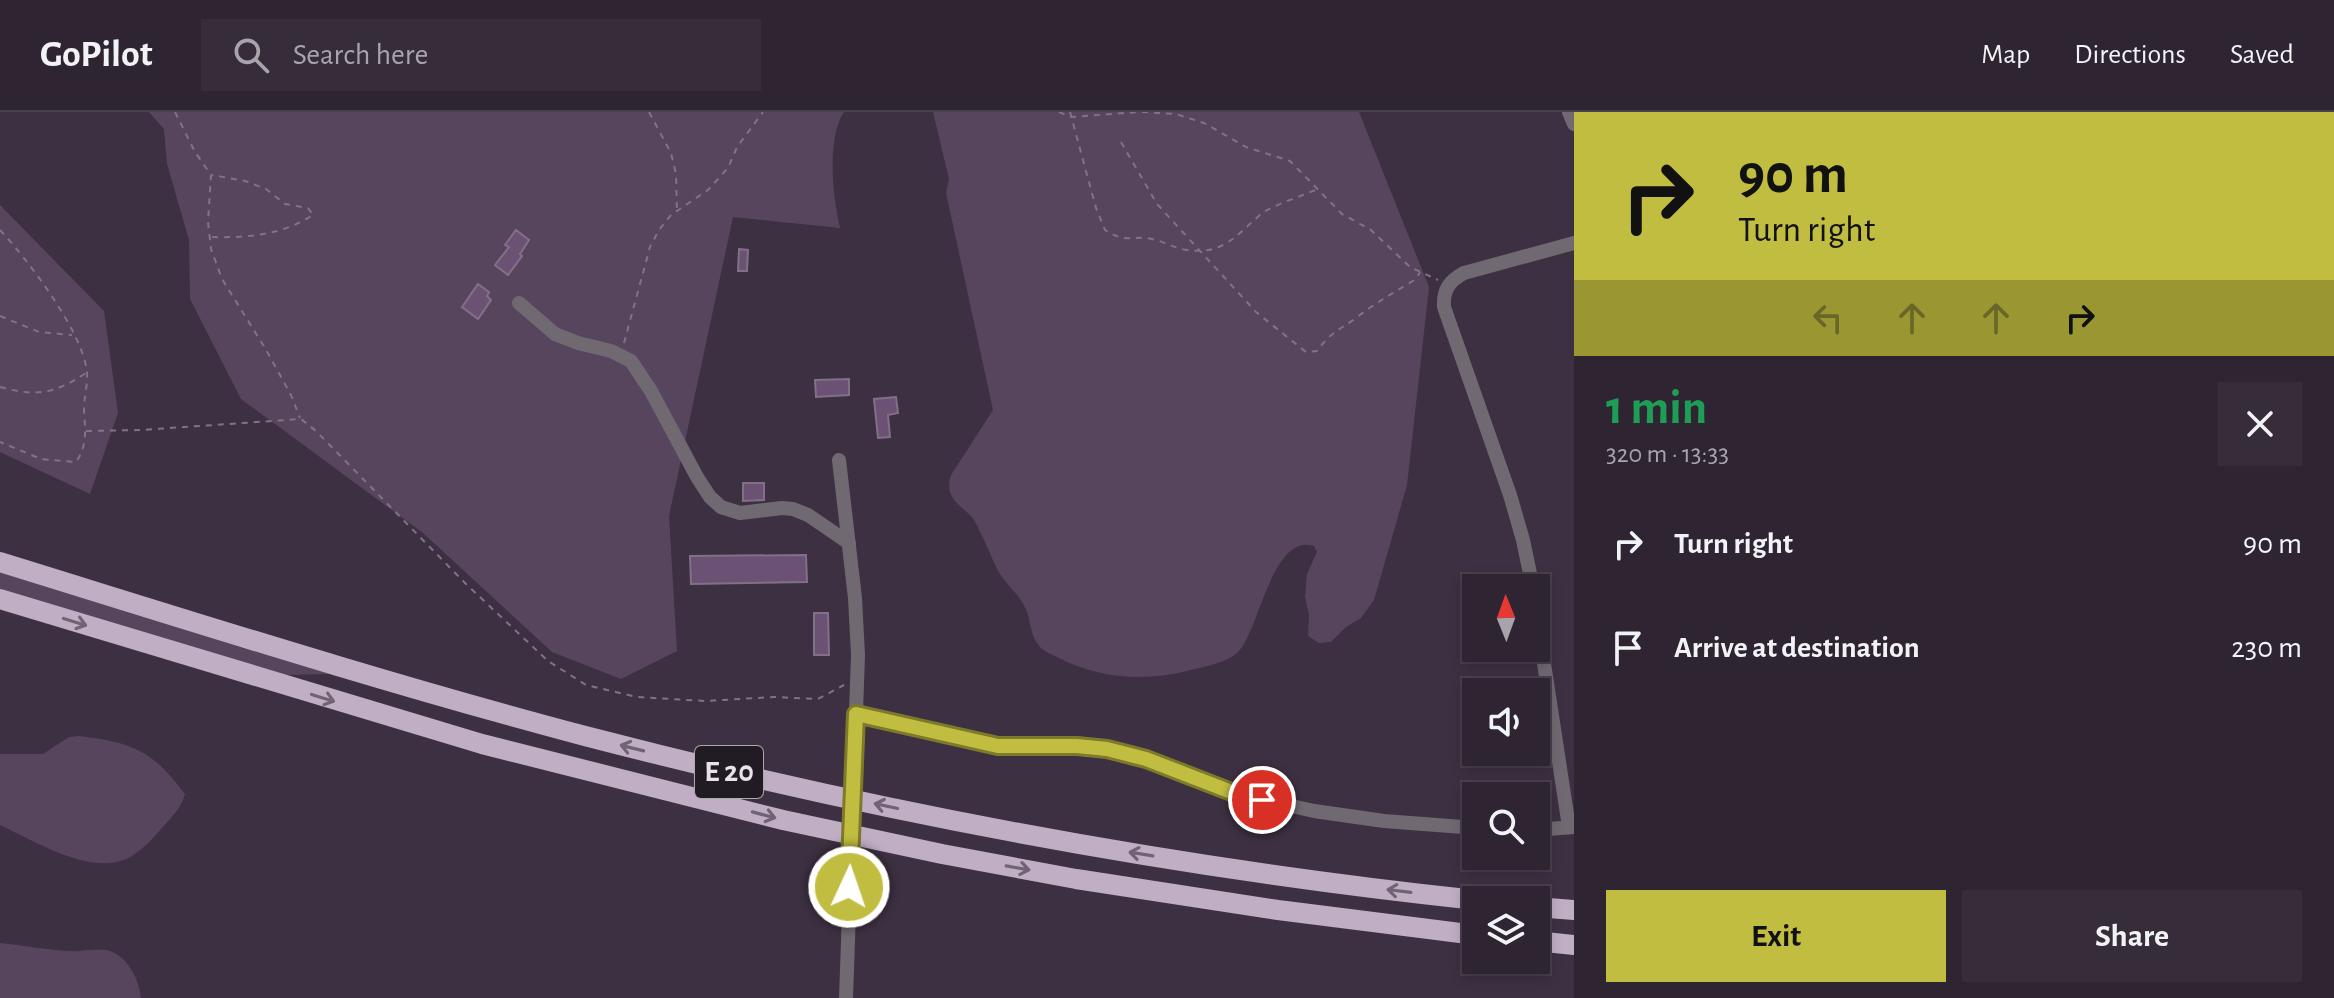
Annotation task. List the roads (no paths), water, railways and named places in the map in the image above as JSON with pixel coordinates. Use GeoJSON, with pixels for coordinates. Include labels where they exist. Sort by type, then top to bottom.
{"type":"FeatureCollection","features":[{"type":"Feature","properties":{"kind":"highway","name":"E 20"},"geometry":{"type":"LineString","coordinates":[[0,562],[451,699],[744,775],[917,813],[1091,846],[1266,874],[1462,898]]}},
{"type":"Feature","properties":{"kind":"highway","name":"E 20"},"geometry":{"type":"LineString","coordinates":[[0,599],[467,740],[783,820],[1090,881],[1278,910],[1462,933]]}},
{"type":"Feature","properties":{"kind":"highway"},"geometry":{"type":"LineString","coordinates":[[1550,908],[1574,910]]}},
{"type":"Feature","properties":{"kind":"highway"},"geometry":{"type":"LineString","coordinates":[[1550,942],[1574,945]]}},
{"type":"Feature","properties":{"kind":"street"},"geometry":{"type":"LineString","coordinates":[[1569,112],[1574,124]]}},
{"type":"Feature","properties":{"kind":"street"},"geometry":{"type":"LineString","coordinates":[[1530,574],[1510,495],[1444,307],[1445,290],[1464,273],[1574,243]]}},
{"type":"Feature","properties":{"kind":"street"},"geometry":{"type":"LineString","coordinates":[[519,303],[555,334],[631,361],[697,477],[721,507],[740,513],[793,509],[808,515],[849,543]]}},
{"type":"Feature","properties":{"kind":"street"},"geometry":{"type":"LineString","coordinates":[[839,460],[855,598],[857,668],[846,998]]}},
{"type":"Feature","properties":{"kind":"street"},"geometry":{"type":"LineString","coordinates":[[1544,662],[1572,827],[1550,829]]}},
{"type":"Feature","properties":{"kind":"street"},"geometry":{"type":"LineString","coordinates":[[856,714],[998,746],[1107,749],[1146,759],[1234,793],[1314,811],[1384,821],[1462,827]]}}]}
